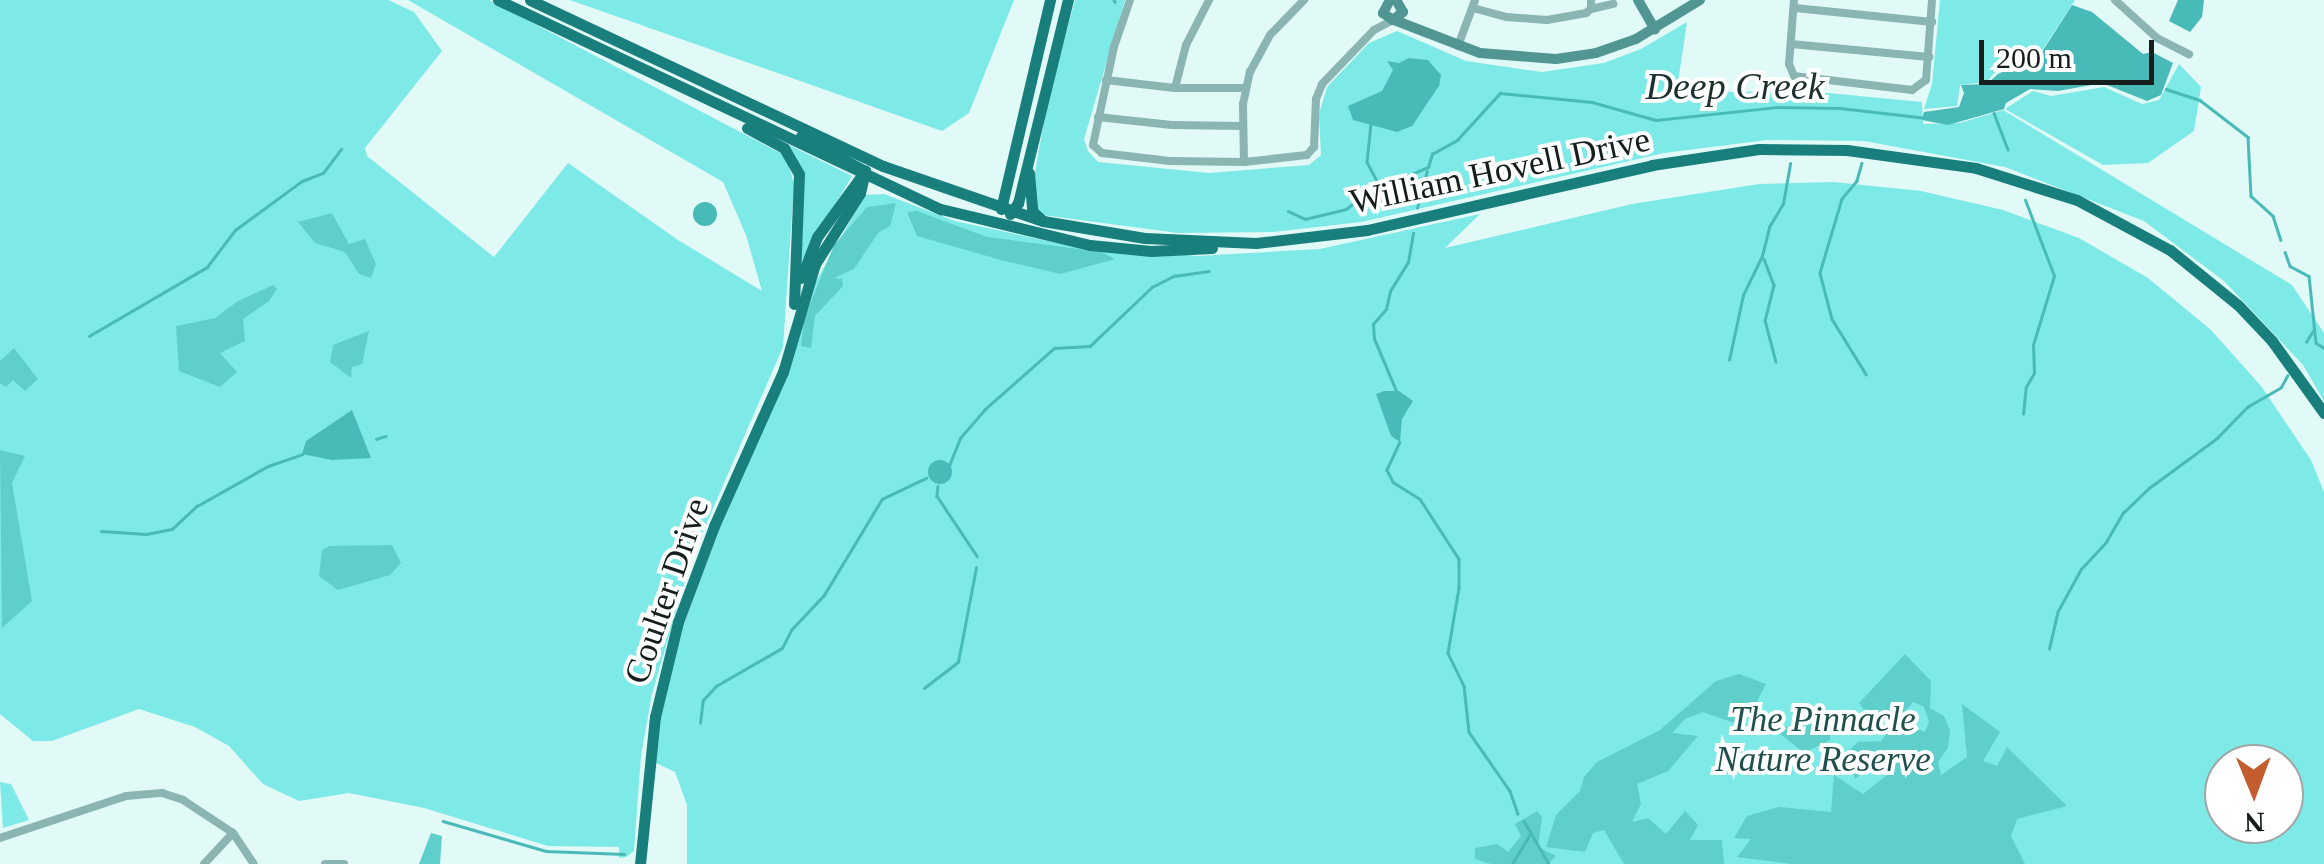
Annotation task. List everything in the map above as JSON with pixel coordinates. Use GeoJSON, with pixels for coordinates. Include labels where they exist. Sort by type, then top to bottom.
{"type":"FeatureCollection","features":[{"type":"Feature","properties":{"kind":"main road","name":"William Hovell Drive"},"geometry":{"type":"LineString","coordinates":[[498,0],[941,208],[1020,231],[1090,245],[1151,250],[1287,241],[1367,230],[1705,155],[1803,148],[1932,160],[2018,179],[2078,200],[2170,250],[2238,305],[2272,341],[2324,413]]}},
{"type":"Feature","properties":{"kind":"main road","name":"William Hovell Drive"},"geometry":{"type":"LineString","coordinates":[[530,0],[883,166],[1006,213],[1145,238],[1256,243]]}},
{"type":"Feature","properties":{"kind":"main road"},"geometry":{"type":"LineString","coordinates":[[1020,231],[1006,213],[1005,181],[1050,0]]}},
{"type":"Feature","properties":{"kind":"main road"},"geometry":{"type":"LineString","coordinates":[[988,223],[1006,213],[1027,164],[1068,0]]}},
{"type":"Feature","properties":{"kind":"main road"},"geometry":{"type":"LineString","coordinates":[[570,36],[789,154],[800,186],[794,304]]}},
{"type":"Feature","properties":{"kind":"main road"},"geometry":{"type":"LineString","coordinates":[[742,100],[753,111],[859,164],[864,174],[883,166]]}},
{"type":"Feature","properties":{"kind":"main road"},"geometry":{"type":"LineString","coordinates":[[1027,164],[1032,211],[1043,220]]}},
{"type":"Feature","properties":{"kind":"main road","name":"Coulter Drive"},"geometry":{"type":"LineString","coordinates":[[640,864],[655,717],[694,573],[774,397],[815,264],[860,193],[864,174]]}},
{"type":"Feature","properties":{"kind":"main road","name":"Coulter Drive"},"geometry":{"type":"LineString","coordinates":[[790,346],[794,304],[816,238],[864,174]]}},
{"type":"Feature","properties":{"kind":"main road"},"geometry":{"type":"LineString","coordinates":[[934,186],[980,196],[998,191],[1005,181]]}},
{"type":"Feature","properties":{"kind":"main road"},"geometry":{"type":"LineString","coordinates":[[860,193],[882,191],[941,208]]}},
{"type":"Feature","properties":{"kind":"street"},"geometry":{"type":"LineString","coordinates":[[1130,0],[1093,141],[1102,153],[1170,161],[1244,162],[1310,154],[1319,89],[1374,30],[1392,4]]}},
{"type":"Feature","properties":{"kind":"street"},"geometry":{"type":"LineString","coordinates":[[1175,88],[1186,46],[1209,0]]}},
{"type":"Feature","properties":{"kind":"street"},"geometry":{"type":"LineString","coordinates":[[1244,162],[1245,88],[1265,42],[1304,0]]}},
{"type":"Feature","properties":{"kind":"street"},"geometry":{"type":"LineString","coordinates":[[1638,0],[1655,29]]}},
{"type":"Feature","properties":{"kind":"street"},"geometry":{"type":"LineString","coordinates":[[1374,30],[1393,20],[1458,46],[1504,58],[1556,59],[1608,49],[1655,29],[1700,0]]}},
{"type":"Feature","properties":{"kind":"street"},"geometry":{"type":"LineString","coordinates":[[1932,0],[1932,22],[1925,83],[1912,90],[1797,78],[1790,69],[1794,4],[1932,22]]}},
{"type":"Feature","properties":{"kind":"street"},"geometry":{"type":"LineString","coordinates":[[2115,0],[2158,38],[2189,54]]}},
{"type":"Feature","properties":{"kind":"street"},"geometry":{"type":"LineString","coordinates":[[1392,4],[1416,26]]}},
{"type":"Feature","properties":{"kind":"street"},"geometry":{"type":"LineString","coordinates":[[1392,4],[1393,20]]}},
{"type":"Feature","properties":{"kind":"street"},"geometry":{"type":"LineString","coordinates":[[1458,46],[1474,4],[1537,20],[1580,15],[1591,4],[1613,4]]}},
{"type":"Feature","properties":{"kind":"street"},"geometry":{"type":"LineString","coordinates":[[1863,14],[1864,4]]}},
{"type":"Feature","properties":{"kind":"street"},"geometry":{"type":"LineString","coordinates":[[1791,44],[1929,57]]}},
{"type":"Feature","properties":{"kind":"street"},"geometry":{"type":"LineString","coordinates":[[1106,80],[1175,88],[1245,88]]}},
{"type":"Feature","properties":{"kind":"street"},"geometry":{"type":"LineString","coordinates":[[1098,117],[1172,125],[1242,126]]}},
{"type":"Feature","properties":{"kind":"street"},"geometry":{"type":"LineString","coordinates":[[0,838],[148,792],[183,800],[232,833],[254,864]]}},
{"type":"Feature","properties":{"kind":"street"},"geometry":{"type":"LineString","coordinates":[[204,864],[232,833]]}},
{"type":"Feature","properties":{"kind":"street"},"geometry":{"type":"LineString","coordinates":[[325,864],[344,864]]}},
{"type":"Feature","properties":{"kind":"green space"},"geometry":{"type":"Polygon","coordinates":[[[0,0],[388,0],[414,12],[442,51],[365,148],[367,156],[494,257],[568,163],[678,240],[762,291],[746,235],[723,182],[408,0],[489,0],[786,156],[794,184],[783,347],[692,557],[652,694],[641,756],[634,851],[626,857],[619,858],[619,847],[548,846],[424,808],[349,793],[299,801],[263,784],[229,746],[195,727],[139,709],[52,741],[33,741],[0,714],[0,0]]]}},
{"type":"Feature","properties":{"kind":"green space"},"geometry":{"type":"Polygon","coordinates":[[[570,0],[1014,0],[969,113],[942,131],[570,0]]]}},
{"type":"Feature","properties":{"kind":"green space"},"geometry":{"type":"Polygon","coordinates":[[[1075,0],[1125,0],[1084,139],[1098,162],[1209,173],[1309,165],[1321,155],[1319,114],[1327,87],[1369,43],[1397,31],[1466,61],[1542,72],[1604,63],[1641,49],[1687,22],[1677,89],[1653,93],[1807,91],[1922,102],[1923,124],[1960,123],[2003,110],[2292,285],[2324,333],[2324,401],[2303,365],[2224,281],[2144,221],[2005,167],[1864,141],[1767,140],[1664,153],[1361,222],[1273,232],[1178,233],[1043,215],[1037,212],[1033,184],[1047,104],[1075,0]]]}},
{"type":"Feature","properties":{"kind":"green space"},"geometry":{"type":"Polygon","coordinates":[[[1940,0],[2075,0],[2041,52],[1994,73],[1987,82],[1960,85],[1957,106],[1924,109],[1932,84],[1940,0]]]}},
{"type":"Feature","properties":{"kind":"green space"},"geometry":{"type":"Polygon","coordinates":[[[2179,64],[2201,87],[2194,131],[2148,163],[2103,165],[2005,109],[2033,91],[2051,96],[2104,87],[2142,104],[2159,100],[2179,64]]]}},
{"type":"Feature","properties":{"kind":"green space"},"geometry":{"type":"Polygon","coordinates":[[[787,144],[852,176],[800,264],[802,189],[787,144]]]}},
{"type":"Feature","properties":{"kind":"green space","name":"The Pinnacle Nature Reserve"},"geometry":{"type":"Polygon","coordinates":[[[1834,182],[1921,191],[2003,210],[2079,238],[2148,278],[2211,330],[2261,386],[2311,460],[2324,492],[2324,864],[687,864],[687,805],[675,772],[656,763],[653,752],[673,653],[721,525],[790,367],[811,290],[865,195],[884,194],[955,221],[1071,246],[1198,256],[1320,249],[1480,214],[1445,248],[1632,204],[1759,184],[1834,182]]]}},
{"type":"Feature","properties":{"kind":"green space"},"geometry":{"type":"Polygon","coordinates":[[[896,203],[890,226],[878,233],[854,269],[834,278],[842,279],[843,286],[815,316],[811,348],[801,346],[804,319],[834,245],[867,207],[896,203]]]}},
{"type":"Feature","properties":{"kind":"green space"},"geometry":{"type":"Polygon","coordinates":[[[917,211],[987,237],[1101,252],[1115,259],[1060,274],[1001,260],[917,236],[907,212],[917,211]]]}},
{"type":"Feature","properties":{"kind":"green space"},"geometry":{"type":"Polygon","coordinates":[[[332,213],[349,244],[365,239],[376,264],[371,278],[359,274],[345,252],[315,243],[298,222],[332,213]]]}},
{"type":"Feature","properties":{"kind":"green space"},"geometry":{"type":"Polygon","coordinates":[[[273,285],[277,289],[269,301],[243,319],[245,341],[220,353],[237,372],[220,387],[179,371],[176,326],[215,318],[238,301],[273,285]]]}},
{"type":"Feature","properties":{"kind":"green space"},"geometry":{"type":"Polygon","coordinates":[[[369,331],[362,364],[352,367],[351,378],[330,362],[333,345],[369,331]]]}},
{"type":"Feature","properties":{"kind":"green space"},"geometry":{"type":"Polygon","coordinates":[[[14,348],[38,379],[25,391],[13,380],[6,387],[0,383],[0,361],[14,348]]]}},
{"type":"Feature","properties":{"kind":"green space"},"geometry":{"type":"Polygon","coordinates":[[[0,450],[25,456],[12,483],[32,601],[2,628],[0,450]]]}},
{"type":"Feature","properties":{"kind":"green space"},"geometry":{"type":"Polygon","coordinates":[[[392,545],[401,563],[390,575],[338,590],[319,576],[322,550],[329,546],[392,545]]]}},
{"type":"Feature","properties":{"kind":"green space"},"geometry":{"type":"Polygon","coordinates":[[[1905,654],[1931,681],[1930,708],[1944,716],[1950,730],[1948,748],[1938,762],[1941,775],[1967,757],[1962,704],[2000,732],[1983,761],[1997,766],[2007,747],[2067,806],[2017,819],[2011,836],[2025,864],[1792,864],[1737,857],[1751,839],[1734,838],[1747,816],[1779,807],[1831,812],[1834,775],[1863,794],[1892,771],[1888,754],[1855,779],[1847,752],[1858,742],[1881,741],[1891,727],[1904,723],[1925,732],[1929,722],[1924,707],[1913,702],[1901,716],[1863,709],[1859,703],[1905,654]]]}},
{"type":"Feature","properties":{"kind":"green space"},"geometry":{"type":"Polygon","coordinates":[[[1739,674],[1766,684],[1753,709],[1740,725],[1703,712],[1685,719],[1672,733],[1698,736],[1668,771],[1637,784],[1641,804],[1632,822],[1648,818],[1666,834],[1685,811],[1698,825],[1690,840],[1722,840],[1724,864],[1624,864],[1604,830],[1593,833],[1585,852],[1546,847],[1556,815],[1580,791],[1584,777],[1597,762],[1660,730],[1716,681],[1739,674]]]}},
{"type":"Feature","properties":{"kind":"green space","name":"The Pinnacle Nature Reserve"},"geometry":{"type":"Polygon","coordinates":[[[1830,721],[1830,740],[1804,753],[1773,728],[1830,721]]]}},
{"type":"Feature","properties":{"kind":"green space"},"geometry":{"type":"Polygon","coordinates":[[[0,782],[11,784],[29,820],[3,828],[0,782]]]}},
{"type":"Feature","properties":{"kind":"green space"},"geometry":{"type":"Polygon","coordinates":[[[1537,811],[1542,817],[1538,847],[1556,856],[1548,864],[1491,864],[1475,859],[1475,848],[1497,844],[1508,852],[1521,836],[1515,824],[1537,811]]]}},
{"type":"Feature","properties":{"kind":"green space"},"geometry":{"type":"Polygon","coordinates":[[[431,833],[442,836],[440,864],[419,864],[431,833]]]}},
{"type":"Feature","properties":{"kind":"shaded area"},"geometry":{"type":"Polygon","coordinates":[[[2178,0],[2204,0],[2202,17],[2190,32],[2169,21],[2178,0]]]}},
{"type":"Feature","properties":{"kind":"shaded area"},"geometry":{"type":"Polygon","coordinates":[[[2072,5],[2092,12],[2143,54],[2152,52],[2173,63],[2161,95],[2147,101],[2102,83],[2058,91],[2030,89],[2006,103],[2004,109],[1948,125],[1922,120],[1924,112],[1959,107],[1964,93],[1961,85],[1987,84],[1998,74],[2040,55],[2072,5]]]}},
{"type":"Feature","properties":{"kind":"shaded area"},"geometry":{"type":"Polygon","coordinates":[[[1409,58],[1428,60],[1441,75],[1439,86],[1412,126],[1397,132],[1353,120],[1348,106],[1382,91],[1393,70],[1387,61],[1399,63],[1409,58]]]}},
{"type":"Feature","properties":{"kind":"shaded area"},"geometry":{"type":"Polygon","coordinates":[[[705,202],[714,205],[714,223],[705,226],[696,223],[693,214],[696,205],[705,202]]]}},
{"type":"Feature","properties":{"kind":"shaded area"},"geometry":{"type":"Polygon","coordinates":[[[1399,391],[1413,401],[1402,419],[1400,442],[1391,436],[1376,394],[1399,391]]]}},
{"type":"Feature","properties":{"kind":"shaded area"},"geometry":{"type":"Polygon","coordinates":[[[352,410],[371,458],[332,460],[302,454],[306,441],[352,410]]]}},
{"type":"Feature","properties":{"kind":"shaded area"},"geometry":{"type":"Polygon","coordinates":[[[940,460],[949,463],[949,481],[940,484],[931,481],[928,472],[931,463],[940,460]]]}},
{"type":"Feature","properties":{"kind":"waterway"},"geometry":{"type":"LineString","coordinates":[[2166,89],[2200,100],[2248,137],[2251,196],[2273,216],[2281,240]]}},
{"type":"Feature","properties":{"kind":"waterway","name":"Deep Creek"},"geometry":{"type":"LineString","coordinates":[[1288,211],[1305,219],[1346,209],[1365,194],[1428,167],[1432,154],[1457,140],[1500,93],[1592,102],[1656,120],[1778,107],[1840,108],[1926,118]]}},
{"type":"Feature","properties":{"kind":"waterway"},"geometry":{"type":"LineString","coordinates":[[1994,113],[2008,149]]}},
{"type":"Feature","properties":{"kind":"waterway"},"geometry":{"type":"LineString","coordinates":[[1371,124],[1367,162],[1380,186]]}},
{"type":"Feature","properties":{"kind":"waterway"},"geometry":{"type":"LineString","coordinates":[[89,336],[207,267],[235,230],[302,181],[323,173],[341,149]]}},
{"type":"Feature","properties":{"kind":"waterway"},"geometry":{"type":"LineString","coordinates":[[1862,163],[1857,181],[1842,199],[1820,273],[1832,319],[1866,374]]}},
{"type":"Feature","properties":{"kind":"waterway"},"geometry":{"type":"LineString","coordinates":[[1729,360],[1743,295],[1762,256],[1769,227],[1783,204],[1790,164]]}},
{"type":"Feature","properties":{"kind":"waterway"},"geometry":{"type":"LineString","coordinates":[[1417,208],[1427,171]]}},
{"type":"Feature","properties":{"kind":"waterway"},"geometry":{"type":"LineString","coordinates":[[2023,414],[2026,387],[2034,373],[2033,345],[2054,276],[2025,200]]}},
{"type":"Feature","properties":{"kind":"waterway"},"geometry":{"type":"LineString","coordinates":[[1396,391],[1374,339],[1373,324],[1386,309],[1390,291],[1408,262],[1413,233]]}},
{"type":"Feature","properties":{"kind":"waterway"},"geometry":{"type":"LineString","coordinates":[[2285,252],[2290,266],[2309,276],[2316,343],[2324,348]]}},
{"type":"Feature","properties":{"kind":"waterway"},"geometry":{"type":"LineString","coordinates":[[1764,259],[1774,285],[1765,320],[1776,362]]}},
{"type":"Feature","properties":{"kind":"waterway","name":"Deep Creek"},"geometry":{"type":"LineString","coordinates":[[948,468],[960,438],[984,410],[1054,348],[1090,346],[1152,287],[1174,276],[1209,271]]}},
{"type":"Feature","properties":{"kind":"waterway"},"geometry":{"type":"LineString","coordinates":[[2306,342],[2313,331]]}},
{"type":"Feature","properties":{"kind":"waterway"},"geometry":{"type":"LineString","coordinates":[[2049,649],[2058,611],[2081,569],[2106,542],[2123,513],[2149,488],[2217,438],[2247,407],[2281,387],[2287,376]]}},
{"type":"Feature","properties":{"kind":"waterway"},"geometry":{"type":"LineString","coordinates":[[376,439],[386,436]]}},
{"type":"Feature","properties":{"kind":"waterway"},"geometry":{"type":"LineString","coordinates":[[1400,442],[1387,470],[1393,482],[1420,499],[1459,559],[1459,588],[1448,653],[1464,686],[1469,732],[1510,791],[1518,814]]}},
{"type":"Feature","properties":{"kind":"waterway"},"geometry":{"type":"LineString","coordinates":[[101,531],[146,534],[172,529],[197,506],[268,466],[302,454]]}},
{"type":"Feature","properties":{"kind":"waterway"},"geometry":{"type":"LineString","coordinates":[[700,723],[703,700],[716,686],[782,648],[791,630],[824,595],[882,499],[926,478]]}},
{"type":"Feature","properties":{"kind":"waterway","name":"Deep Creek"},"geometry":{"type":"LineString","coordinates":[[938,486],[937,496],[977,556]]}},
{"type":"Feature","properties":{"kind":"waterway","name":"Deep Creek"},"geometry":{"type":"LineString","coordinates":[[924,688],[958,662],[976,568]]}},
{"type":"Feature","properties":{"kind":"waterway"},"geometry":{"type":"LineString","coordinates":[[443,821],[546,851],[624,854]]}},
{"type":"Feature","properties":{"kind":"waterway"},"geometry":{"type":"LineString","coordinates":[[1524,821],[1549,864]]}},
{"type":"Feature","properties":{"kind":"waterway"},"geometry":{"type":"LineString","coordinates":[[1512,864],[1529,836]]}}]}
